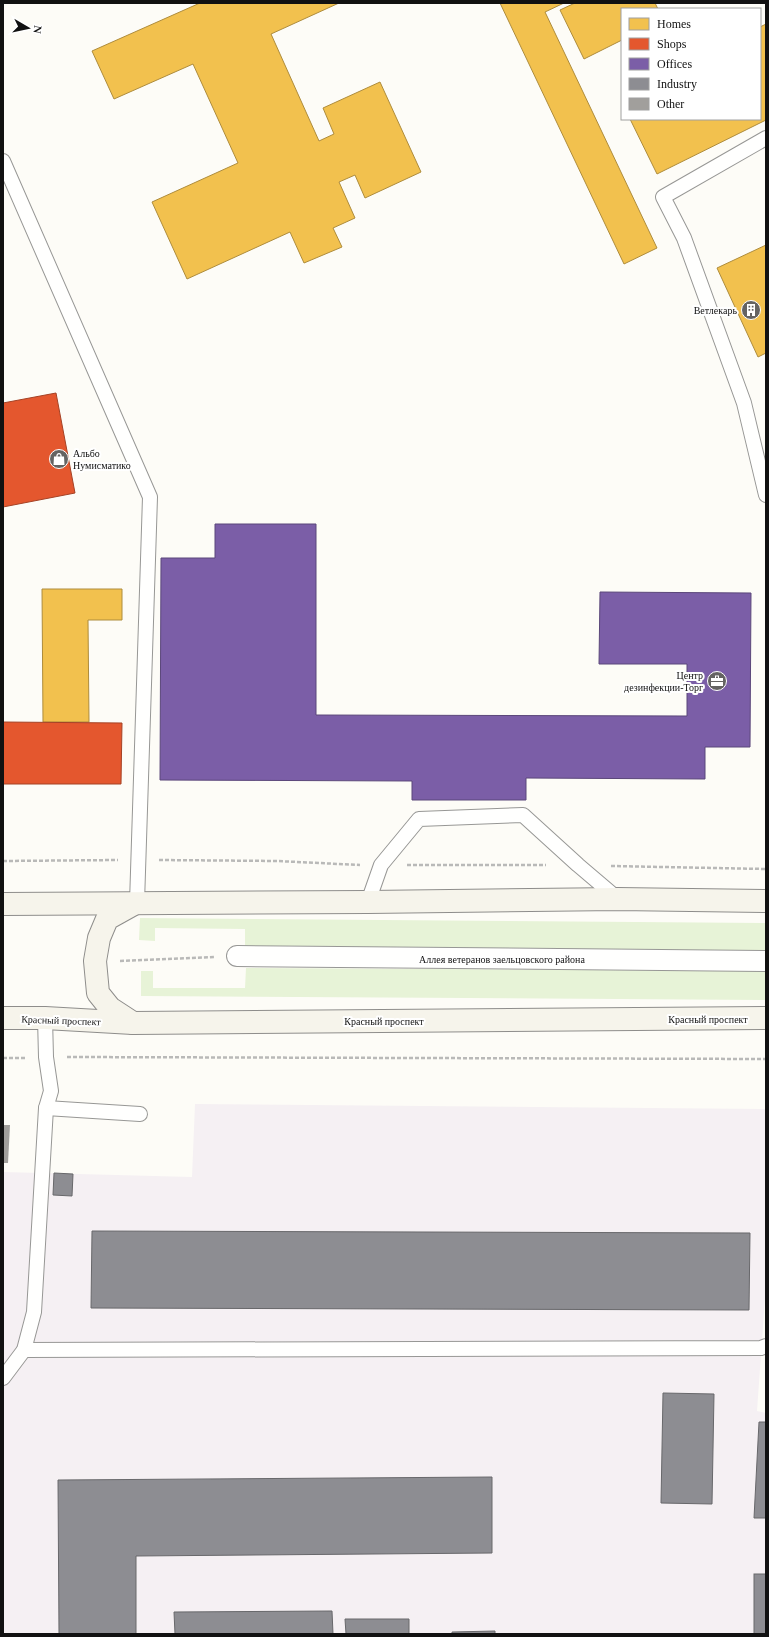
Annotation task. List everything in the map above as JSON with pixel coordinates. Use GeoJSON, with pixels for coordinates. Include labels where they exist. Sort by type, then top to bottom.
{"type":"FeatureCollection","features":[{"type":"Feature","properties":{"kind":"main road"},"geometry":{"type":"LineString","coordinates":[[3,904],[618,899],[766,900]]}},
{"type":"Feature","properties":{"kind":"main road"},"geometry":{"type":"LineString","coordinates":[[133,1023],[110,1008],[98,993],[95,961],[99,938],[108,919],[137,903]]}},
{"type":"Feature","properties":{"kind":"main road","name":"Красный проспект"},"geometry":{"type":"LineString","coordinates":[[3,1018],[45,1018],[133,1023],[766,1018]]}},
{"type":"Feature","properties":{"kind":"street","name":"Аллея ветеранов заельцовского района"},"geometry":{"type":"LineString","coordinates":[[237,956],[766,961]]}},
{"type":"Feature","properties":{"kind":"lane"},"geometry":{"type":"LineString","coordinates":[[766,138],[664,197],[684,238],[744,403],[766,496]]}},
{"type":"Feature","properties":{"kind":"lane"},"geometry":{"type":"LineString","coordinates":[[3,161],[150,497],[137,903]]}},
{"type":"Feature","properties":{"kind":"lane"},"geometry":{"type":"LineString","coordinates":[[368,902],[380,866],[419,819],[523,815],[618,899]]}},
{"type":"Feature","properties":{"kind":"lane"},"geometry":{"type":"LineString","coordinates":[[3,1378],[24,1350],[34,1312],[46,1108],[51,1091],[46,1057],[45,1018]]}},
{"type":"Feature","properties":{"kind":"lane"},"geometry":{"type":"LineString","coordinates":[[46,1108],[140,1114]]}},
{"type":"Feature","properties":{"kind":"lane"},"geometry":{"type":"LineString","coordinates":[[24,1350],[761,1348],[766,1346]]}},
{"type":"Feature","properties":{"kind":"path"},"geometry":{"type":"LineString","coordinates":[[95,961],[237,956]]}},
{"type":"Feature","properties":{"kind":"path"},"geometry":{"type":"LineString","coordinates":[[3,1058],[766,1060]]}},
{"type":"Feature","properties":{"kind":"shaded area"},"geometry":{"type":"Polygon","coordinates":[[[195,1104],[766,1109],[766,1284],[757,1411],[766,1413],[766,1634],[3,1634],[3,1172],[192,1177],[195,1104]]]}},
{"type":"Feature","properties":{"kind":"green space"},"geometry":{"type":"Polygon","coordinates":[[[140,918],[766,923],[766,953],[245,949],[245,929],[155,928],[155,941],[139,940],[140,918]]]}},
{"type":"Feature","properties":{"kind":"green space"},"geometry":{"type":"Polygon","coordinates":[[[246,968],[766,971],[766,1000],[141,996],[141,971],[153,971],[153,988],[245,988],[246,968]]]}},
{"type":"Feature","properties":{"kind":"building: Homes"},"geometry":{"type":"Polygon","coordinates":[[[200,3],[339,3],[271,34],[319,141],[334,134],[323,108],[380,82],[421,172],[365,198],[355,175],[339,182],[355,218],[333,228],[342,247],[304,263],[290,232],[187,279],[152,202],[238,163],[193,64],[114,99],[92,51],[200,3]]]}},
{"type":"Feature","properties":{"kind":"building: Homes"},"geometry":{"type":"Polygon","coordinates":[[[500,3],[564,3],[545,12],[657,248],[624,264],[500,3]]]}},
{"type":"Feature","properties":{"kind":"building: Homes"},"geometry":{"type":"Polygon","coordinates":[[[575,3],[655,3],[658,8],[621,8],[621,40],[584,59],[560,10],[575,3]]]}},
{"type":"Feature","properties":{"kind":"building: Homes"},"geometry":{"type":"Polygon","coordinates":[[[766,24],[766,120],[657,174],[630,120],[761,120],[761,26],[766,24]]]}},
{"type":"Feature","properties":{"kind":"building: Homes","name":"Ветлекарь"},"geometry":{"type":"Polygon","coordinates":[[[766,245],[766,353],[758,357],[717,268],[766,245]]]}},
{"type":"Feature","properties":{"kind":"building: Homes"},"geometry":{"type":"Polygon","coordinates":[[[42,589],[122,589],[122,620],[88,620],[89,722],[43,722],[42,589]]]}},
{"type":"Feature","properties":{"kind":"building: Shops"},"geometry":{"type":"Polygon","coordinates":[[[56,393],[75,493],[3,507],[3,403],[56,393]]]}},
{"type":"Feature","properties":{"kind":"building: Shops"},"geometry":{"type":"Polygon","coordinates":[[[3,722],[122,723],[121,784],[3,784],[3,722]]]}},
{"type":"Feature","properties":{"kind":"building: Offices"},"geometry":{"type":"Polygon","coordinates":[[[215,524],[316,524],[316,715],[687,716],[687,664],[599,664],[600,592],[751,593],[750,747],[705,747],[705,779],[526,778],[526,800],[412,800],[412,781],[160,780],[161,558],[215,558],[215,524]]]}},
{"type":"Feature","properties":{"kind":"building: Industry"},"geometry":{"type":"Polygon","coordinates":[[[54,1173],[73,1174],[72,1196],[53,1195],[54,1173]]]}},
{"type":"Feature","properties":{"kind":"building: Industry"},"geometry":{"type":"Polygon","coordinates":[[[92,1231],[750,1233],[749,1310],[91,1308],[92,1231]]]}},
{"type":"Feature","properties":{"kind":"building: Industry"},"geometry":{"type":"Polygon","coordinates":[[[663,1393],[714,1394],[712,1504],[661,1503],[663,1393]]]}},
{"type":"Feature","properties":{"kind":"building: Industry"},"geometry":{"type":"Polygon","coordinates":[[[759,1422],[766,1422],[766,1518],[754,1518],[759,1422]]]}},
{"type":"Feature","properties":{"kind":"building: Industry"},"geometry":{"type":"Polygon","coordinates":[[[492,1477],[492,1553],[136,1556],[136,1634],[59,1634],[58,1480],[492,1477]]]}},
{"type":"Feature","properties":{"kind":"building: Industry"},"geometry":{"type":"Polygon","coordinates":[[[754,1574],[766,1574],[766,1634],[754,1634],[754,1574]]]}},
{"type":"Feature","properties":{"kind":"building: Industry"},"geometry":{"type":"Polygon","coordinates":[[[332,1611],[333,1634],[175,1634],[174,1612],[332,1611]]]}},
{"type":"Feature","properties":{"kind":"building: Industry"},"geometry":{"type":"Polygon","coordinates":[[[345,1619],[409,1619],[409,1634],[346,1634],[345,1619]]]}},
{"type":"Feature","properties":{"kind":"building: Industry"},"geometry":{"type":"Polygon","coordinates":[[[495,1631],[495,1634],[452,1634],[452,1632],[495,1631]]]}},
{"type":"Feature","properties":{"kind":"building: Other"},"geometry":{"type":"Polygon","coordinates":[[[3,1125],[10,1125],[8,1163],[3,1163],[3,1125]]]}},
{"type":"Feature","properties":{"kind":"place","name":"Ветлекарь"},"geometry":{"type":"Point","coordinates":[751,310]}},
{"type":"Feature","properties":{"kind":"place","name":"Альбо Нумисматико"},"geometry":{"type":"Point","coordinates":[59,459]}},
{"type":"Feature","properties":{"kind":"place","name":"Центр дезинфекции-Торг"},"geometry":{"type":"Point","coordinates":[717,681]}}]}
